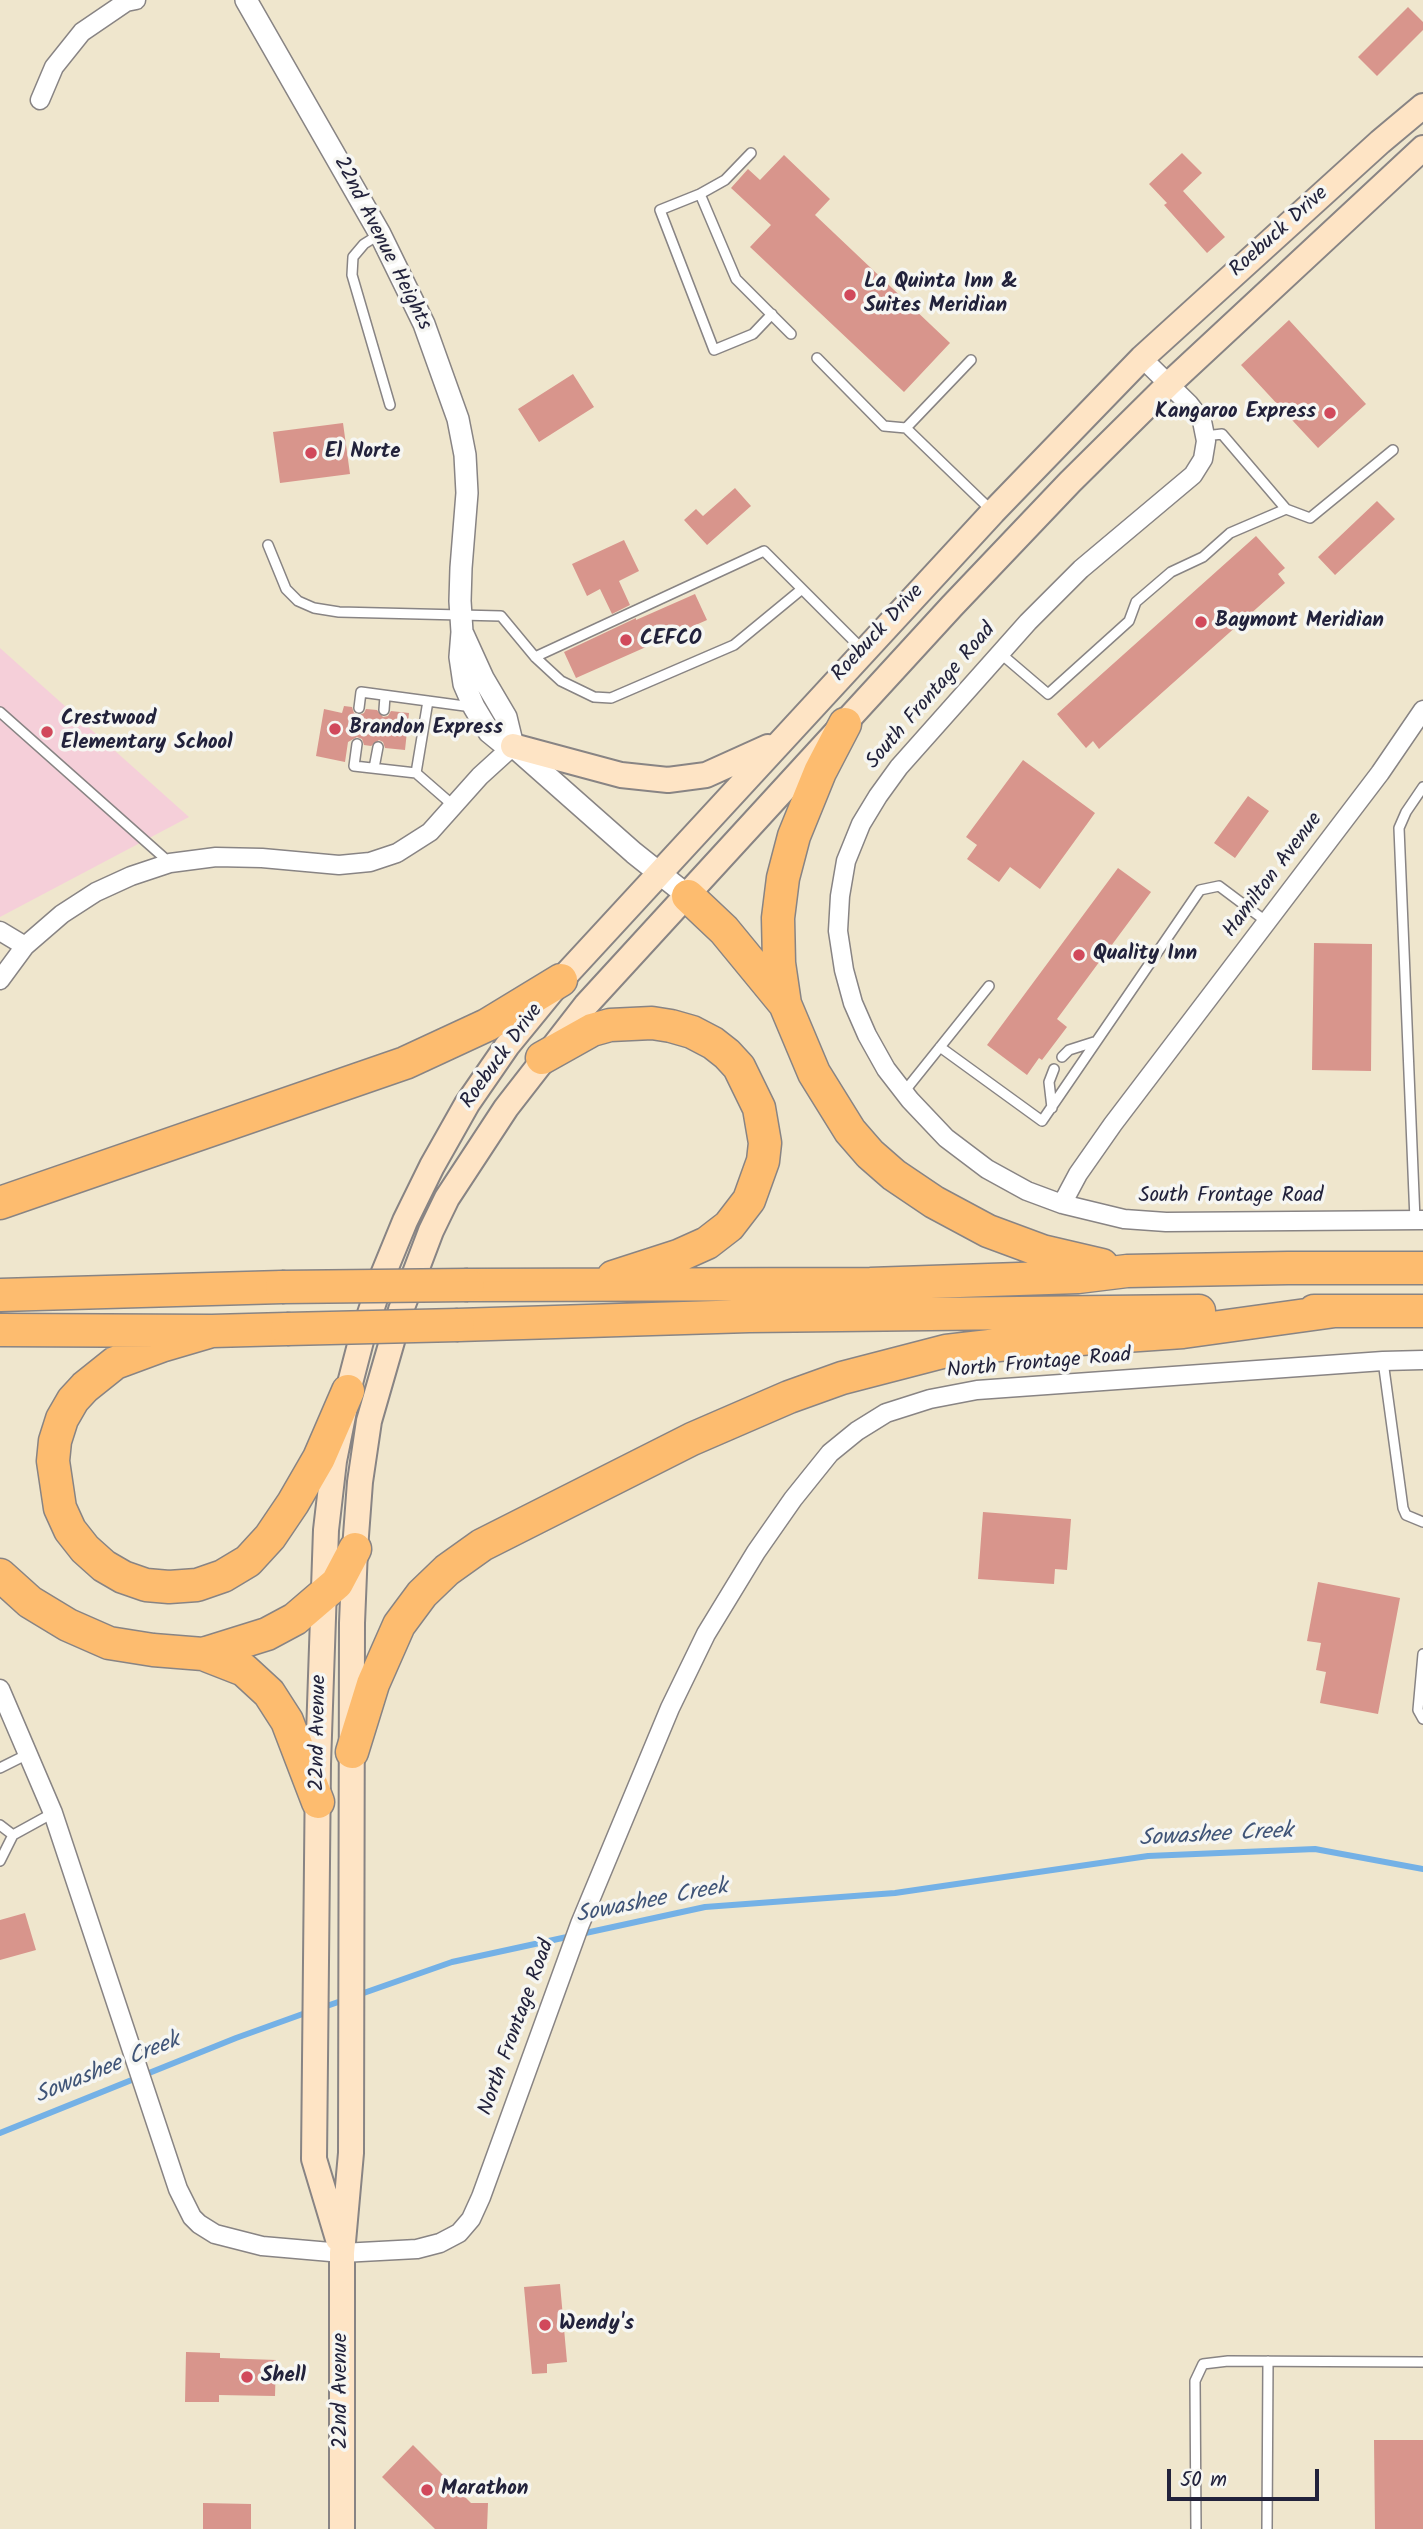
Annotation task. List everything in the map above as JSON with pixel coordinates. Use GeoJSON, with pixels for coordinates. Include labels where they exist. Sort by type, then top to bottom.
{"type":"FeatureCollection","features":[{"type":"Feature","properties":{"kind":"highway"},"geometry":{"type":"LineString","coordinates":[[845,723],[820,772],[794,836],[783,878],[778,929],[779,963],[785,1004],[798,1040],[831,1103],[870,1154],[894,1175],[934,1202],[988,1231],[1042,1251],[1128,1271]]}},
{"type":"Feature","properties":{"kind":"highway"},"geometry":{"type":"LineString","coordinates":[[688,896],[724,930],[785,1004]]}},
{"type":"Feature","properties":{"kind":"highway"},"geometry":{"type":"LineString","coordinates":[[0,1203],[405,1063],[487,1025],[561,979]]}},
{"type":"Feature","properties":{"kind":"highway"},"geometry":{"type":"LineString","coordinates":[[542,1058],[592,1030],[610,1025],[652,1023],[692,1032],[713,1042],[739,1067],[755,1097],[764,1126],[763,1161],[758,1177],[740,1214],[719,1236],[678,1256],[582,1286]]}},
{"type":"Feature","properties":{"kind":"highway"},"geometry":{"type":"LineString","coordinates":[[0,1295],[468,1284],[870,1284],[1078,1277],[1128,1271],[1423,1268]]}},
{"type":"Feature","properties":{"kind":"highway"},"geometry":{"type":"LineString","coordinates":[[352,1752],[373,1684],[399,1625],[422,1594],[447,1570],[482,1545],[692,1439],[821,1385],[946,1351],[1007,1344],[1183,1332],[1335,1311]]}},
{"type":"Feature","properties":{"kind":"highway"},"geometry":{"type":"LineString","coordinates":[[0,1330],[212,1331],[913,1314],[1423,1311]]}},
{"type":"Feature","properties":{"kind":"highway"},"geometry":{"type":"LineString","coordinates":[[212,1331],[115,1363],[85,1387],[62,1419],[52,1461],[60,1507],[70,1530],[85,1549],[104,1566],[123,1577],[146,1585],[198,1585],[223,1576],[248,1561],[270,1537],[293,1503],[319,1458],[348,1391]]}},
{"type":"Feature","properties":{"kind":"highway"},"geometry":{"type":"LineString","coordinates":[[203,1654],[267,1634],[295,1619],[337,1583],[355,1549]]}},
{"type":"Feature","properties":{"kind":"highway"},"geometry":{"type":"LineString","coordinates":[[0,1575],[39,1608],[68,1625],[109,1643],[203,1654],[244,1670],[269,1693],[290,1728],[318,1802]]}},
{"type":"Feature","properties":{"kind":"main road","name":"Roebuck Drive"},"geometry":{"type":"LineString","coordinates":[[405,1221],[467,1104],[507,1046],[561,979],[993,512],[1142,358],[1423,106]]}},
{"type":"Feature","properties":{"kind":"main road","name":"Roebuck Drive"},"geometry":{"type":"LineString","coordinates":[[431,1231],[468,1164],[542,1058],[586,1005],[1052,501],[1169,384],[1423,148]]}},
{"type":"Feature","properties":{"kind":"main road"},"geometry":{"type":"LineString","coordinates":[[513,747],[621,775],[668,780],[706,775],[781,741]]}},
{"type":"Feature","properties":{"kind":"main road","name":"22nd Avenue"},"geometry":{"type":"LineString","coordinates":[[342,2253],[314,2158],[318,1802],[326,1530],[334,1461],[348,1391],[382,1277],[405,1221]]}},
{"type":"Feature","properties":{"kind":"main road","name":"22nd Avenue"},"geometry":{"type":"LineString","coordinates":[[342,2529],[342,2253],[351,2152],[351,1788],[355,1549],[360,1482],[369,1421],[401,1310],[431,1231]]}},
{"type":"Feature","properties":{"kind":"street"},"geometry":{"type":"LineString","coordinates":[[40,100],[54,67],[82,32],[126,2],[136,0]]}},
{"type":"Feature","properties":{"kind":"street","name":"22nd Avenue Heights"},"geometry":{"type":"LineString","coordinates":[[246,0],[380,234],[424,324],[458,419],[465,455],[467,493],[461,568],[460,657],[464,684],[474,707],[489,732],[513,747],[688,896]]}},
{"type":"Feature","properties":{"kind":"street"},"geometry":{"type":"LineString","coordinates":[[1142,358],[1202,421],[1205,436]]}},
{"type":"Feature","properties":{"kind":"street","name":"South Frontage Road"},"geometry":{"type":"LineString","coordinates":[[1205,436],[1203,458],[1194,475],[1081,569],[1000,653],[899,767],[878,796],[861,824],[846,861],[840,896],[838,930],[844,970],[853,1003],[886,1069],[946,1138],[988,1169],[1027,1191],[1062,1204],[1124,1219],[1166,1222],[1419,1220]]}},
{"type":"Feature","properties":{"kind":"street","name":"22nd Avenue Heights"},"geometry":{"type":"LineString","coordinates":[[462,623],[483,678],[506,717],[513,747]]}},
{"type":"Feature","properties":{"kind":"street","name":"Hamilton Avenue"},"geometry":{"type":"LineString","coordinates":[[1062,1204],[1078,1174],[1113,1124],[1380,773],[1423,710]]}},
{"type":"Feature","properties":{"kind":"street"},"geometry":{"type":"LineString","coordinates":[[0,980],[25,946],[62,914],[96,892],[131,876],[170,863],[216,858],[262,858],[339,865],[370,862],[413,844],[430,832],[480,776],[513,747]]}},
{"type":"Feature","properties":{"kind":"street"},"geometry":{"type":"LineString","coordinates":[[0,931],[25,946]]}},
{"type":"Feature","properties":{"kind":"street","name":"North Frontage Road"},"geometry":{"type":"LineString","coordinates":[[0,1689],[53,1813],[178,2189],[192,2217],[206,2230],[225,2238],[262,2246],[342,2253],[417,2249],[440,2243],[458,2233],[471,2219],[580,1924],[670,1708],[706,1634],[756,1552],[830,1452],[886,1413],[930,1399],[977,1390],[1423,1360]]}},
{"type":"Feature","properties":{"kind":"lane"},"geometry":{"type":"LineString","coordinates":[[751,153],[725,180],[700,194],[660,210],[714,350],[753,334],[772,314]]}},
{"type":"Feature","properties":{"kind":"lane"},"geometry":{"type":"LineString","coordinates":[[700,194],[736,279],[791,334]]}},
{"type":"Feature","properties":{"kind":"lane"},"geometry":{"type":"LineString","coordinates":[[380,234],[364,244],[353,257],[352,275],[390,405]]}},
{"type":"Feature","properties":{"kind":"lane"},"geometry":{"type":"LineString","coordinates":[[817,358],[884,426],[906,428],[993,512]]}},
{"type":"Feature","properties":{"kind":"lane"},"geometry":{"type":"LineString","coordinates":[[906,428],[971,360]]}},
{"type":"Feature","properties":{"kind":"lane"},"geometry":{"type":"LineString","coordinates":[[1205,436],[1222,434],[1286,509],[1310,518],[1393,450]]}},
{"type":"Feature","properties":{"kind":"lane"},"geometry":{"type":"LineString","coordinates":[[1000,653],[1048,694],[1129,621],[1136,602],[1171,572],[1203,557],[1230,533],[1286,509]]}},
{"type":"Feature","properties":{"kind":"lane"},"geometry":{"type":"LineString","coordinates":[[268,545],[286,589],[298,601],[314,608],[339,612],[462,623],[502,616],[535,657],[561,681],[594,697],[611,698],[734,645],[802,589]]}},
{"type":"Feature","properties":{"kind":"lane"},"geometry":{"type":"LineString","coordinates":[[535,657],[764,551],[864,651]]}},
{"type":"Feature","properties":{"kind":"lane"},"geometry":{"type":"LineString","coordinates":[[359,708],[361,692],[474,707]]}},
{"type":"Feature","properties":{"kind":"lane"},"geometry":{"type":"LineString","coordinates":[[384,710],[385,696]]}},
{"type":"Feature","properties":{"kind":"lane"},"geometry":{"type":"LineString","coordinates":[[416,773],[428,701]]}},
{"type":"Feature","properties":{"kind":"lane"},"geometry":{"type":"LineString","coordinates":[[0,712],[170,863]]}},
{"type":"Feature","properties":{"kind":"lane"},"geometry":{"type":"LineString","coordinates":[[357,744],[354,766],[416,773],[454,807]]}},
{"type":"Feature","properties":{"kind":"lane"},"geometry":{"type":"LineString","coordinates":[[374,768],[379,747]]}},
{"type":"Feature","properties":{"kind":"lane"},"geometry":{"type":"LineString","coordinates":[[1419,1220],[1399,828],[1423,787]]}},
{"type":"Feature","properties":{"kind":"lane"},"geometry":{"type":"LineString","coordinates":[[940,1047],[1042,1121],[1199,890],[1219,886],[1268,922]]}},
{"type":"Feature","properties":{"kind":"lane"},"geometry":{"type":"LineString","coordinates":[[904,1092],[989,986]]}},
{"type":"Feature","properties":{"kind":"lane"},"geometry":{"type":"LineString","coordinates":[[1062,1057],[1069,1050],[1094,1042]]}},
{"type":"Feature","properties":{"kind":"lane"},"geometry":{"type":"LineString","coordinates":[[1052,1108],[1049,1082],[1054,1069]]}},
{"type":"Feature","properties":{"kind":"lane"},"geometry":{"type":"LineString","coordinates":[[1382,1361],[1403,1508],[1406,1515],[1423,1522]]}},
{"type":"Feature","properties":{"kind":"lane"},"geometry":{"type":"LineString","coordinates":[[1423,1654],[1418,1710],[1423,1719]]}},
{"type":"Feature","properties":{"kind":"lane"},"geometry":{"type":"LineString","coordinates":[[0,1768],[29,1754]]}},
{"type":"Feature","properties":{"kind":"lane"},"geometry":{"type":"LineString","coordinates":[[0,1861],[13,1835],[53,1813]]}},
{"type":"Feature","properties":{"kind":"lane"},"geometry":{"type":"LineString","coordinates":[[0,1825],[13,1835]]}},
{"type":"Feature","properties":{"kind":"lane"},"geometry":{"type":"LineString","coordinates":[[1196,2529],[1195,2381],[1203,2364],[1228,2361],[1423,2362]]}},
{"type":"Feature","properties":{"kind":"lane"},"geometry":{"type":"LineString","coordinates":[[1267,2529],[1268,2361]]}},
{"type":"Feature","properties":{"kind":"shaded area","name":"Crestwood Elementary School"},"geometry":{"type":"Polygon","coordinates":[[[0,648],[189,817],[0,917],[0,648]]]}},
{"type":"Feature","properties":{"kind":"building"},"geometry":{"type":"Polygon","coordinates":[[[1408,7],[1423,22],[1423,30],[1377,76],[1358,57],[1408,7]]]}},
{"type":"Feature","properties":{"kind":"building"},"geometry":{"type":"Polygon","coordinates":[[[1182,153],[1202,173],[1183,191],[1225,237],[1207,253],[1149,184],[1182,153]]]}},
{"type":"Feature","properties":{"kind":"building","name":"La Quinta Inn & Suites Meridian"},"geometry":{"type":"Polygon","coordinates":[[[784,155],[830,199],[815,215],[950,343],[904,392],[750,247],[771,225],[731,188],[748,169],[760,180],[784,155]]]}},
{"type":"Feature","properties":{"kind":"building","name":"Kangaroo Express"},"geometry":{"type":"Polygon","coordinates":[[[1289,320],[1366,404],[1318,448],[1241,365],[1289,320]]]}},
{"type":"Feature","properties":{"kind":"building"},"geometry":{"type":"Polygon","coordinates":[[[573,374],[594,407],[539,442],[518,409],[573,374]]]}},
{"type":"Feature","properties":{"kind":"building","name":"El Norte"},"geometry":{"type":"Polygon","coordinates":[[[343,423],[350,474],[280,483],[273,432],[343,423]]]}},
{"type":"Feature","properties":{"kind":"building"},"geometry":{"type":"Polygon","coordinates":[[[735,488],[751,506],[707,545],[684,520],[696,509],[703,516],[735,488]]]}},
{"type":"Feature","properties":{"kind":"building"},"geometry":{"type":"Polygon","coordinates":[[[1377,501],[1395,519],[1335,575],[1318,557],[1377,501]]]}},
{"type":"Feature","properties":{"kind":"building","name":"Baymont Meridian"},"geometry":{"type":"Polygon","coordinates":[[[1256,536],[1285,568],[1278,574],[1285,583],[1099,749],[1093,741],[1086,748],[1057,714],[1256,536]]]}},
{"type":"Feature","properties":{"kind":"building","name":"CEFCO"},"geometry":{"type":"Polygon","coordinates":[[[624,540],[639,571],[619,581],[630,605],[612,614],[600,589],[587,596],[572,564],[624,540]]]}},
{"type":"Feature","properties":{"kind":"building","name":"CEFCO"},"geometry":{"type":"Polygon","coordinates":[[[695,594],[707,620],[576,678],[564,652],[695,594]]]}},
{"type":"Feature","properties":{"kind":"building"},"geometry":{"type":"Polygon","coordinates":[[[344,706],[352,707],[354,713],[359,715],[366,709],[377,710],[383,717],[388,716],[391,711],[409,713],[405,750],[385,748],[379,740],[371,746],[364,745],[362,739],[357,737],[348,742],[345,762],[316,756],[324,709],[342,713],[344,706]]]}},
{"type":"Feature","properties":{"kind":"building"},"geometry":{"type":"Polygon","coordinates":[[[1023,760],[1095,813],[1040,889],[1010,867],[999,882],[967,859],[977,845],[966,837],[1023,760]]]}},
{"type":"Feature","properties":{"kind":"building"},"geometry":{"type":"Polygon","coordinates":[[[1248,796],[1269,811],[1235,858],[1214,843],[1248,796]]]}},
{"type":"Feature","properties":{"kind":"building","name":"Quality Inn"},"geometry":{"type":"Polygon","coordinates":[[[1118,868],[1151,892],[1057,1019],[1067,1027],[1027,1075],[987,1045],[1118,868]]]}},
{"type":"Feature","properties":{"kind":"building"},"geometry":{"type":"Polygon","coordinates":[[[1314,943],[1372,944],[1371,1071],[1312,1070],[1314,943]]]}},
{"type":"Feature","properties":{"kind":"building"},"geometry":{"type":"Polygon","coordinates":[[[983,1512],[1071,1519],[1067,1570],[1055,1569],[1054,1584],[978,1579],[983,1512]]]}},
{"type":"Feature","properties":{"kind":"building"},"geometry":{"type":"Polygon","coordinates":[[[1318,1582],[1400,1598],[1378,1714],[1320,1703],[1326,1672],[1316,1670],[1321,1643],[1307,1641],[1318,1582]]]}},
{"type":"Feature","properties":{"kind":"building"},"geometry":{"type":"Polygon","coordinates":[[[25,1913],[36,1950],[0,1960],[0,1920],[25,1913]]]}},
{"type":"Feature","properties":{"kind":"building","name":"Wendy's"},"geometry":{"type":"Polygon","coordinates":[[[560,2284],[567,2362],[547,2364],[547,2373],[532,2374],[524,2287],[560,2284]]]}},
{"type":"Feature","properties":{"kind":"building"},"geometry":{"type":"Polygon","coordinates":[[[186,2352],[220,2353],[220,2358],[276,2360],[275,2396],[219,2395],[219,2402],[185,2402],[186,2352]]]}},
{"type":"Feature","properties":{"kind":"building"},"geometry":{"type":"Polygon","coordinates":[[[1374,2440],[1423,2440],[1423,2529],[1375,2529],[1374,2440]]]}},
{"type":"Feature","properties":{"kind":"building","name":"Marathon"},"geometry":{"type":"Polygon","coordinates":[[[413,2445],[471,2503],[488,2503],[487,2529],[435,2529],[382,2477],[413,2445]]]}},
{"type":"Feature","properties":{"kind":"building"},"geometry":{"type":"Polygon","coordinates":[[[203,2503],[251,2504],[251,2529],[203,2529],[203,2503]]]}},
{"type":"Feature","properties":{"kind":"waterway","name":"Sowashee Creek"},"geometry":{"type":"LineString","coordinates":[[358,1995],[452,1962],[705,1907],[895,1893],[1148,1856],[1315,1849],[1423,1869]]}},
{"type":"Feature","properties":{"kind":"waterway","name":"Sowashee Creek"},"geometry":{"type":"LineString","coordinates":[[321,2008],[344,2000]]}},
{"type":"Feature","properties":{"kind":"waterway","name":"Sowashee Creek"},"geometry":{"type":"LineString","coordinates":[[0,2133],[236,2038],[311,2011]]}},
{"type":"Feature","properties":{"kind":"place","name":"La Quinta Inn & Suites Meridian"},"geometry":{"type":"Point","coordinates":[850,295]}},
{"type":"Feature","properties":{"kind":"place","name":"Kangaroo Express"},"geometry":{"type":"Point","coordinates":[1330,413]}},
{"type":"Feature","properties":{"kind":"place","name":"El Norte"},"geometry":{"type":"Point","coordinates":[311,453]}},
{"type":"Feature","properties":{"kind":"place","name":"Baymont Meridian"},"geometry":{"type":"Point","coordinates":[1201,622]}},
{"type":"Feature","properties":{"kind":"place","name":"CEFCO"},"geometry":{"type":"Point","coordinates":[626,640]}},
{"type":"Feature","properties":{"kind":"place","name":"Brandon Express"},"geometry":{"type":"Point","coordinates":[335,729]}},
{"type":"Feature","properties":{"kind":"place","name":"Crestwood Elementary School"},"geometry":{"type":"Point","coordinates":[47,732]}},
{"type":"Feature","properties":{"kind":"place","name":"Quality Inn"},"geometry":{"type":"Point","coordinates":[1079,955]}},
{"type":"Feature","properties":{"kind":"place","name":"Wendy's"},"geometry":{"type":"Point","coordinates":[545,2325]}},
{"type":"Feature","properties":{"kind":"place","name":"Shell"},"geometry":{"type":"Point","coordinates":[247,2377]}},
{"type":"Feature","properties":{"kind":"place","name":"Marathon"},"geometry":{"type":"Point","coordinates":[427,2490]}}]}
